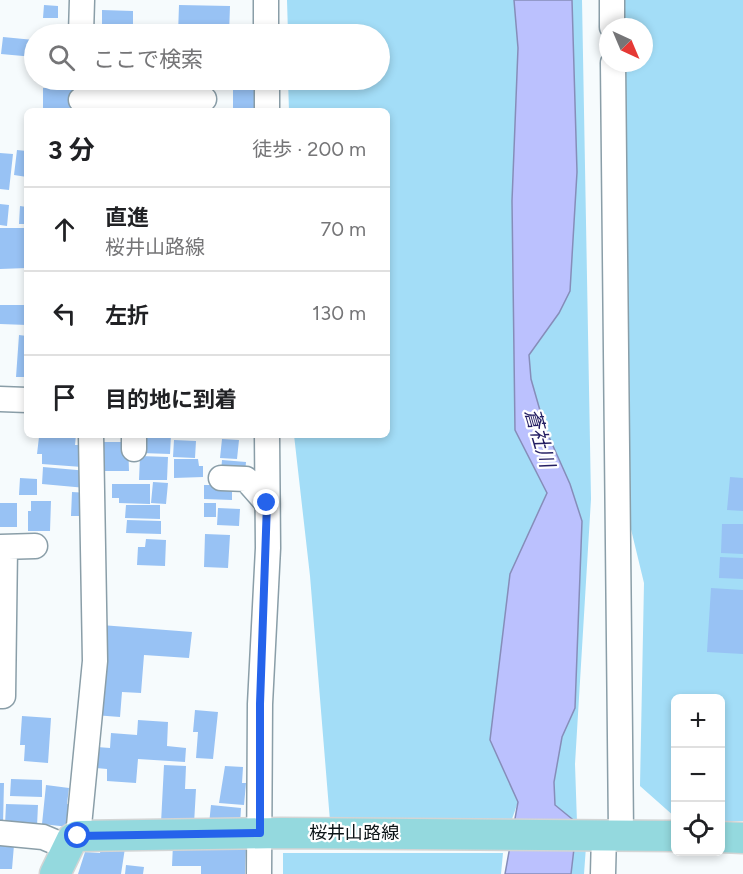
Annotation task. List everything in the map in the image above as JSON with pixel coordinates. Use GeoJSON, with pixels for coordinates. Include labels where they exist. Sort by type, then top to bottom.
{"type":"FeatureCollection","features":[{"type":"Feature","properties":{"kind":"main road","name":"桜井山路線"},"geometry":{"type":"LineString","coordinates":[[73,841],[271,833],[604,833],[671,836]]}},
{"type":"Feature","properties":{"kind":"main road"},"geometry":{"type":"LineString","coordinates":[[725,837],[743,838]]}},
{"type":"Feature","properties":{"kind":"main road"},"geometry":{"type":"LineString","coordinates":[[55,874],[73,841]]}},
{"type":"Feature","properties":{"kind":"street"},"geometry":{"type":"LineString","coordinates":[[81,24],[82,0]]}},
{"type":"Feature","properties":{"kind":"street"},"geometry":{"type":"LineString","coordinates":[[266,0],[266,24]]}},
{"type":"Feature","properties":{"kind":"street"},"geometry":{"type":"LineString","coordinates":[[612,0],[612,18]]}},
{"type":"Feature","properties":{"kind":"street"},"geometry":{"type":"LineString","coordinates":[[603,874],[613,72]]}},
{"type":"Feature","properties":{"kind":"street"},"geometry":{"type":"LineString","coordinates":[[267,90],[267,108]]}},
{"type":"Feature","properties":{"kind":"street"},"geometry":{"type":"LineString","coordinates":[[81,97],[204,99]]}},
{"type":"Feature","properties":{"kind":"street"},"geometry":{"type":"LineString","coordinates":[[0,399],[24,400]]}},
{"type":"Feature","properties":{"kind":"street"},"geometry":{"type":"LineString","coordinates":[[0,833],[73,841],[95,661],[91,438]]}},
{"type":"Feature","properties":{"kind":"street"},"geometry":{"type":"LineString","coordinates":[[259,874],[271,833],[260,704],[267,438]]}},
{"type":"Feature","properties":{"kind":"street"},"geometry":{"type":"LineString","coordinates":[[221,478],[246,479],[267,503]]}},
{"type":"Feature","properties":{"kind":"street"},"geometry":{"type":"LineString","coordinates":[[0,696],[3,696],[2,547],[35,546]]}},
{"type":"Feature","properties":{"kind":"shaded area"},"geometry":{"type":"Polygon","coordinates":[[[287,0],[514,0],[518,48],[512,201],[515,430],[547,493],[510,574],[491,740],[518,802],[512,819],[330,821],[310,576],[294,438],[390,438],[390,108],[289,108],[288,90],[390,90],[390,24],[288,24],[287,0]]]}},
{"type":"Feature","properties":{"kind":"shaded area"},"geometry":{"type":"Polygon","coordinates":[[[572,0],[582,0],[591,499],[575,764],[577,823],[555,805],[554,782],[562,737],[575,708],[582,521],[570,484],[545,428],[531,379],[529,355],[559,313],[577,172],[572,0]]]}},
{"type":"Feature","properties":{"kind":"shaded area"},"geometry":{"type":"Polygon","coordinates":[[[624,0],[743,0],[743,821],[725,821],[725,694],[671,694],[671,813],[640,786],[644,583],[629,521],[622,72],[653,72],[653,18],[623,18],[624,0]]]}},
{"type":"Feature","properties":{"kind":"shaded area"},"geometry":{"type":"Polygon","coordinates":[[[577,823],[587,833],[584,874],[571,874],[577,823]]]}},
{"type":"Feature","properties":{"kind":"shaded area"},"geometry":{"type":"Polygon","coordinates":[[[283,853],[503,853],[501,874],[283,874],[283,853]]]}},
{"type":"Feature","properties":{"kind":"water","name":"蒼社川"},"geometry":{"type":"Polygon","coordinates":[[[514,0],[572,0],[577,172],[570,291],[559,313],[529,355],[531,379],[545,428],[570,484],[582,521],[575,708],[562,737],[554,782],[555,805],[577,823],[571,874],[505,874],[518,802],[490,740],[510,574],[547,493],[515,430],[512,201],[518,48],[514,0]]]}},
{"type":"Feature","properties":{"kind":"building"},"geometry":{"type":"Polygon","coordinates":[[[44,5],[58,6],[58,18],[43,18],[44,5]]]}},
{"type":"Feature","properties":{"kind":"building"},"geometry":{"type":"Polygon","coordinates":[[[179,5],[230,6],[229,24],[178,24],[179,5]]]}},
{"type":"Feature","properties":{"kind":"building"},"geometry":{"type":"Polygon","coordinates":[[[102,10],[133,11],[133,24],[102,24],[102,10]]]}},
{"type":"Feature","properties":{"kind":"building"},"geometry":{"type":"Polygon","coordinates":[[[3,37],[24,39],[24,56],[1,54],[3,37]]]}},
{"type":"Feature","properties":{"kind":"building"},"geometry":{"type":"Polygon","coordinates":[[[43,90],[76,90],[76,108],[43,108],[43,90]]]}},
{"type":"Feature","properties":{"kind":"building"},"geometry":{"type":"Polygon","coordinates":[[[233,90],[259,90],[260,108],[233,108],[233,90]]]}},
{"type":"Feature","properties":{"kind":"building"},"geometry":{"type":"Polygon","coordinates":[[[17,150],[24,151],[24,177],[14,175],[17,150]]]}},
{"type":"Feature","properties":{"kind":"building"},"geometry":{"type":"Polygon","coordinates":[[[0,153],[13,154],[9,190],[0,189],[0,153]]]}},
{"type":"Feature","properties":{"kind":"building"},"geometry":{"type":"Polygon","coordinates":[[[0,204],[9,205],[7,226],[0,225],[0,204]]]}},
{"type":"Feature","properties":{"kind":"building"},"geometry":{"type":"Polygon","coordinates":[[[20,206],[24,207],[24,224],[19,224],[20,206]]]}},
{"type":"Feature","properties":{"kind":"building"},"geometry":{"type":"Polygon","coordinates":[[[0,228],[24,228],[24,268],[0,269],[0,228]]]}},
{"type":"Feature","properties":{"kind":"building"},"geometry":{"type":"Polygon","coordinates":[[[0,305],[24,305],[24,325],[0,324],[0,305]]]}},
{"type":"Feature","properties":{"kind":"building"},"geometry":{"type":"Polygon","coordinates":[[[19,335],[24,336],[24,377],[16,377],[19,335]]]}},
{"type":"Feature","properties":{"kind":"building"},"geometry":{"type":"Polygon","coordinates":[[[39,438],[76,438],[75,445],[83,445],[82,467],[42,464],[42,454],[37,454],[39,438]]]}},
{"type":"Feature","properties":{"kind":"building"},"geometry":{"type":"Polygon","coordinates":[[[142,438],[171,438],[170,454],[141,453],[142,438]]]}},
{"type":"Feature","properties":{"kind":"building"},"geometry":{"type":"Polygon","coordinates":[[[222,439],[239,440],[237,459],[220,458],[222,439]]]}},
{"type":"Feature","properties":{"kind":"building"},"geometry":{"type":"Polygon","coordinates":[[[174,440],[196,441],[195,458],[173,457],[174,440]]]}},
{"type":"Feature","properties":{"kind":"building"},"geometry":{"type":"Polygon","coordinates":[[[103,442],[128,442],[129,471],[103,471],[103,442]]]}},
{"type":"Feature","properties":{"kind":"building"},"geometry":{"type":"Polygon","coordinates":[[[140,456],[168,457],[167,480],[139,480],[140,456]]]}},
{"type":"Feature","properties":{"kind":"building"},"geometry":{"type":"Polygon","coordinates":[[[174,459],[198,459],[199,466],[203,466],[203,477],[174,478],[174,459]]]}},
{"type":"Feature","properties":{"kind":"building"},"geometry":{"type":"Polygon","coordinates":[[[222,460],[246,462],[245,473],[221,472],[222,460]]]}},
{"type":"Feature","properties":{"kind":"building"},"geometry":{"type":"Polygon","coordinates":[[[43,467],[88,471],[86,488],[42,484],[43,467]]]}},
{"type":"Feature","properties":{"kind":"building"},"geometry":{"type":"Polygon","coordinates":[[[730,477],[743,478],[743,511],[727,510],[730,477]]]}},
{"type":"Feature","properties":{"kind":"building"},"geometry":{"type":"Polygon","coordinates":[[[20,478],[37,479],[37,495],[19,495],[20,478]]]}},
{"type":"Feature","properties":{"kind":"building"},"geometry":{"type":"Polygon","coordinates":[[[153,482],[168,483],[166,504],[151,503],[153,482]]]}},
{"type":"Feature","properties":{"kind":"building"},"geometry":{"type":"Polygon","coordinates":[[[112,484],[150,484],[150,504],[119,503],[119,498],[112,498],[112,484]]]}},
{"type":"Feature","properties":{"kind":"building"},"geometry":{"type":"Polygon","coordinates":[[[204,485],[232,485],[232,500],[204,499],[204,485]]]}},
{"type":"Feature","properties":{"kind":"building"},"geometry":{"type":"Polygon","coordinates":[[[72,492],[89,493],[88,516],[71,516],[72,492]]]}},
{"type":"Feature","properties":{"kind":"building"},"geometry":{"type":"Polygon","coordinates":[[[31,501],[51,501],[50,531],[28,531],[28,511],[31,511],[31,501]]]}},
{"type":"Feature","properties":{"kind":"building"},"geometry":{"type":"Polygon","coordinates":[[[0,503],[17,503],[17,527],[0,527],[0,503]]]}},
{"type":"Feature","properties":{"kind":"building"},"geometry":{"type":"Polygon","coordinates":[[[204,503],[216,503],[216,517],[204,517],[204,503]]]}},
{"type":"Feature","properties":{"kind":"building"},"geometry":{"type":"Polygon","coordinates":[[[126,505],[160,505],[160,519],[125,518],[126,505]]]}},
{"type":"Feature","properties":{"kind":"building"},"geometry":{"type":"Polygon","coordinates":[[[218,508],[240,509],[239,526],[217,525],[218,508]]]}},
{"type":"Feature","properties":{"kind":"building"},"geometry":{"type":"Polygon","coordinates":[[[127,520],[161,521],[161,534],[126,533],[127,520]]]}},
{"type":"Feature","properties":{"kind":"building"},"geometry":{"type":"Polygon","coordinates":[[[722,524],[743,524],[743,554],[721,553],[722,524]]]}},
{"type":"Feature","properties":{"kind":"building"},"geometry":{"type":"Polygon","coordinates":[[[205,534],[230,535],[228,568],[204,567],[205,534]]]}},
{"type":"Feature","properties":{"kind":"building"},"geometry":{"type":"Polygon","coordinates":[[[146,539],[166,540],[165,566],[137,565],[138,547],[145,547],[146,539]]]}},
{"type":"Feature","properties":{"kind":"building"},"geometry":{"type":"Polygon","coordinates":[[[720,557],[743,558],[743,579],[719,578],[720,557]]]}},
{"type":"Feature","properties":{"kind":"building"},"geometry":{"type":"Polygon","coordinates":[[[711,588],[743,590],[743,654],[707,652],[711,588]]]}},
{"type":"Feature","properties":{"kind":"building"},"geometry":{"type":"Polygon","coordinates":[[[101,625],[192,632],[189,658],[144,655],[141,693],[122,692],[120,717],[94,715],[101,625]]]}},
{"type":"Feature","properties":{"kind":"building"},"geometry":{"type":"Polygon","coordinates":[[[195,710],[218,712],[213,759],[196,758],[198,732],[193,732],[195,710]]]}},
{"type":"Feature","properties":{"kind":"building"},"geometry":{"type":"Polygon","coordinates":[[[22,716],[51,718],[48,763],[24,761],[25,745],[20,745],[22,716]]]}},
{"type":"Feature","properties":{"kind":"building"},"geometry":{"type":"Polygon","coordinates":[[[138,720],[168,722],[167,746],[186,748],[185,762],[138,759],[136,783],[107,781],[107,769],[96,768],[97,747],[110,748],[111,733],[137,735],[138,720]]]}},
{"type":"Feature","properties":{"kind":"building"},"geometry":{"type":"Polygon","coordinates":[[[164,765],[186,766],[185,789],[196,789],[194,824],[161,823],[164,765]]]}},
{"type":"Feature","properties":{"kind":"building"},"geometry":{"type":"Polygon","coordinates":[[[225,766],[243,767],[242,783],[246,783],[244,805],[219,803],[225,766]]]}},
{"type":"Feature","properties":{"kind":"building"},"geometry":{"type":"Polygon","coordinates":[[[11,779],[42,780],[42,797],[10,796],[11,779]]]}},
{"type":"Feature","properties":{"kind":"building"},"geometry":{"type":"Polygon","coordinates":[[[0,783],[4,783],[3,824],[0,824],[0,783]]]}},
{"type":"Feature","properties":{"kind":"building"},"geometry":{"type":"Polygon","coordinates":[[[46,785],[69,788],[67,804],[71,805],[69,827],[42,824],[46,785]]]}},
{"type":"Feature","properties":{"kind":"building"},"geometry":{"type":"Polygon","coordinates":[[[6,804],[38,805],[37,826],[5,825],[6,804]]]}},
{"type":"Feature","properties":{"kind":"building"},"geometry":{"type":"Polygon","coordinates":[[[211,805],[241,808],[240,826],[209,824],[211,805]]]}},
{"type":"Feature","properties":{"kind":"building"},"geometry":{"type":"Polygon","coordinates":[[[173,844],[246,846],[245,874],[201,874],[201,866],[172,866],[173,844]]]}},
{"type":"Feature","properties":{"kind":"building"},"geometry":{"type":"Polygon","coordinates":[[[0,845],[14,845],[12,869],[0,869],[0,845]]]}},
{"type":"Feature","properties":{"kind":"building"},"geometry":{"type":"Polygon","coordinates":[[[101,846],[125,848],[121,874],[78,874],[85,852],[100,853],[101,846]]]}},
{"type":"Feature","properties":{"kind":"building"},"geometry":{"type":"Polygon","coordinates":[[[126,865],[144,867],[143,874],[125,874],[126,865]]]}},
{"type":"Feature","properties":{"kind":"route"},"geometry":{"type":"LineString","coordinates":[[78,836],[260,833],[260,704],[268,548],[267,503]]}}]}
